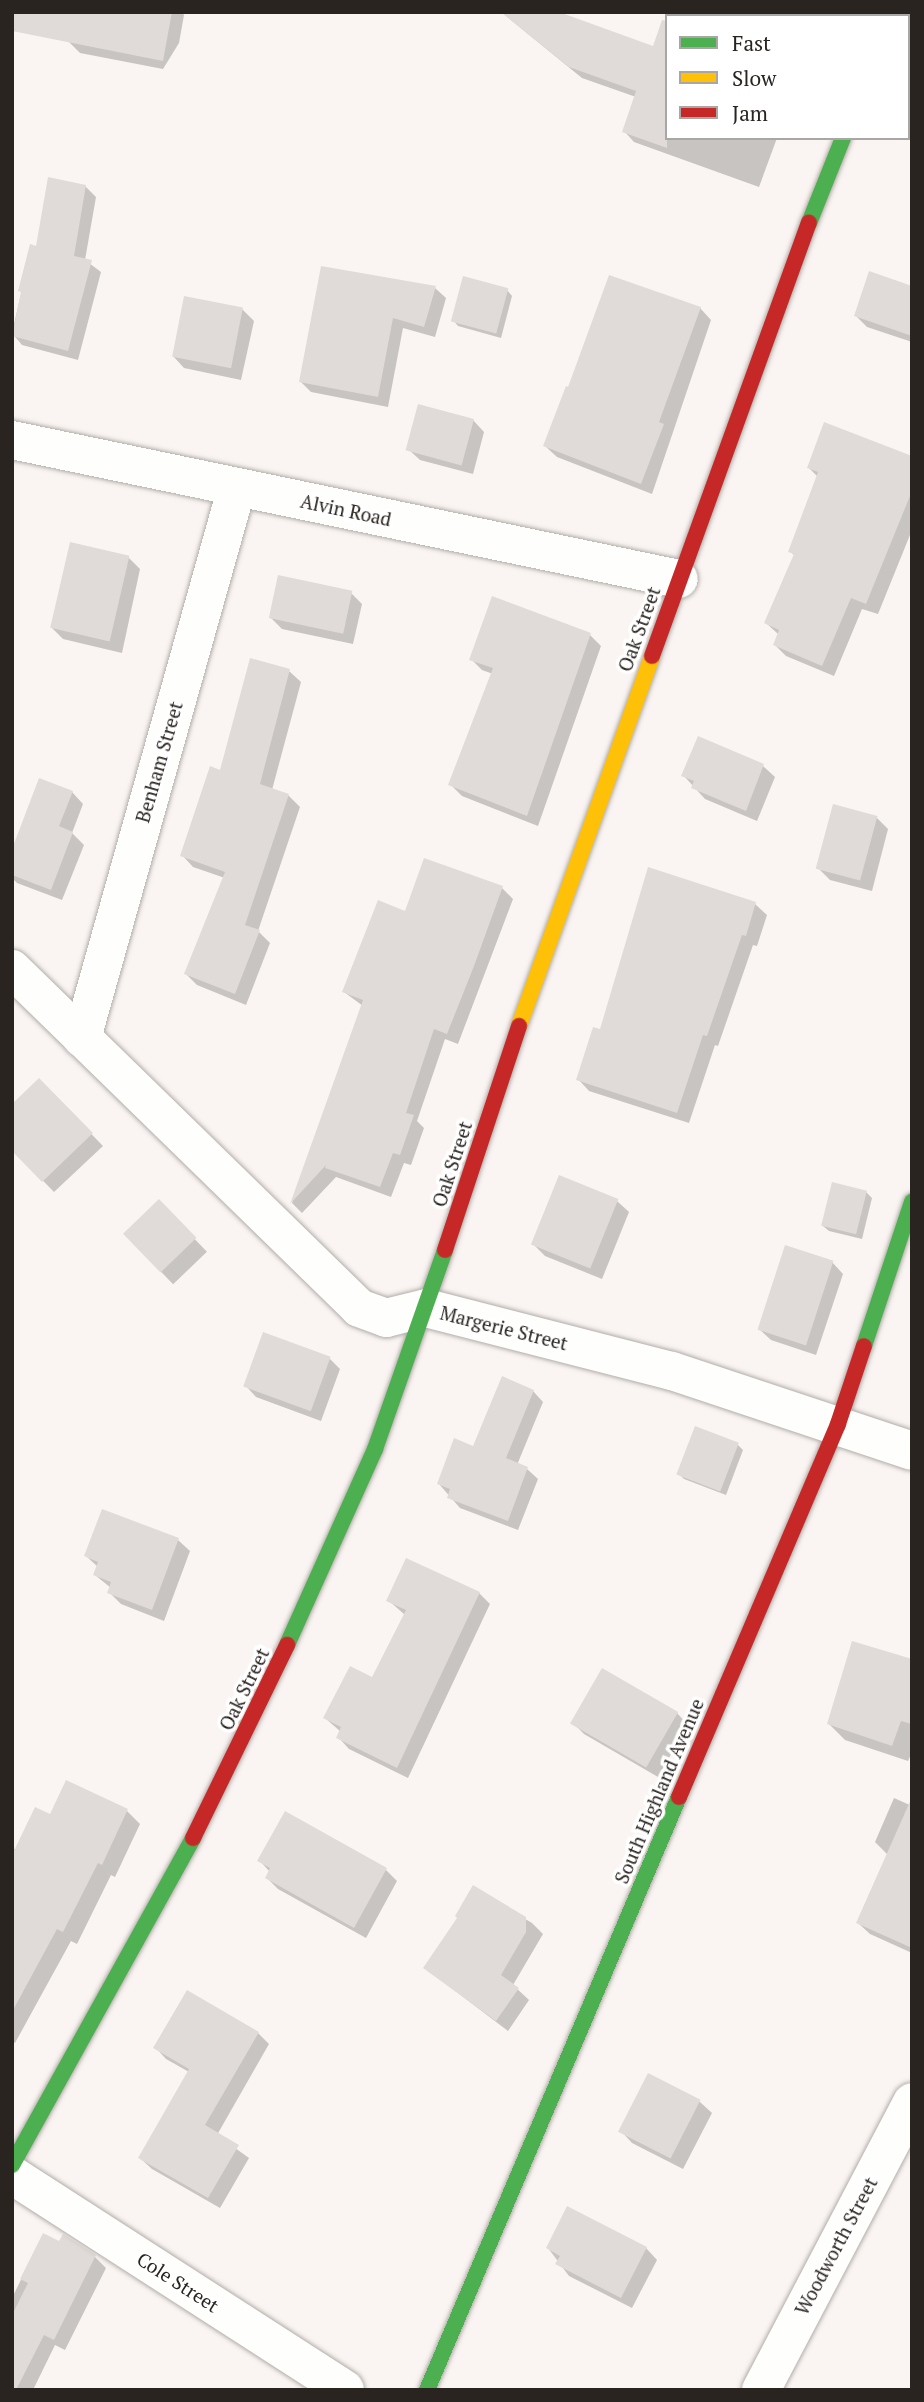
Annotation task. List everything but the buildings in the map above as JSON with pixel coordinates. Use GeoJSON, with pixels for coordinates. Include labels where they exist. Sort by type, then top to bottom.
{"type":"FeatureCollection","features":[{"type":"Feature","properties":{"kind":"main road","name":"Oak Street"},"geometry":{"type":"LineString","coordinates":[[12,2165],[186,1852],[261,1703],[375,1449],[426,1308],[520,1024],[784,286],[841,140]]}},
{"type":"Feature","properties":{"kind":"main road","name":"South Highland Avenue"},"geometry":{"type":"LineString","coordinates":[[427,2390],[838,1424],[912,1202]]}},
{"type":"Feature","properties":{"kind":"street","name":"Alvin Road"},"geometry":{"type":"LineString","coordinates":[[12,440],[679,579]]}},
{"type":"Feature","properties":{"kind":"street","name":"Benham Street"},"geometry":{"type":"LineString","coordinates":[[82,1038],[236,487]]}},
{"type":"Feature","properties":{"kind":"street","name":"Margerie Street"},"geometry":{"type":"LineString","coordinates":[[12,969],[359,1308],[386,1318],[426,1308],[672,1371],[838,1424],[912,1451]]}},
{"type":"Feature","properties":{"kind":"street","name":"Woodworth Street"},"geometry":{"type":"LineString","coordinates":[[761,2390],[912,2102]]}},
{"type":"Feature","properties":{"kind":"street","name":"Cole Street"},"geometry":{"type":"LineString","coordinates":[[12,2175],[345,2390]]}},
{"type":"Feature","properties":{"kind":"traffic: fast"},"geometry":{"type":"LineString","coordinates":[[809,223],[842,140]]}},
{"type":"Feature","properties":{"kind":"traffic: fast"},"geometry":{"type":"LineString","coordinates":[[864,1346],[912,1202]]}},
{"type":"Feature","properties":{"kind":"traffic: fast"},"geometry":{"type":"LineString","coordinates":[[287,1645],[375,1449],[445,1250]]}},
{"type":"Feature","properties":{"kind":"traffic: fast"},"geometry":{"type":"LineString","coordinates":[[427,2390],[679,1797]]}},
{"type":"Feature","properties":{"kind":"traffic: fast"},"geometry":{"type":"LineString","coordinates":[[12,2165],[193,1838]]}},
{"type":"Feature","properties":{"kind":"traffic: slow"},"geometry":{"type":"LineString","coordinates":[[519,1026],[652,656]]}},
{"type":"Feature","properties":{"kind":"traffic: jam"},"geometry":{"type":"LineString","coordinates":[[652,656],[809,223]]}},
{"type":"Feature","properties":{"kind":"traffic: jam"},"geometry":{"type":"LineString","coordinates":[[445,1250],[519,1026]]}},
{"type":"Feature","properties":{"kind":"traffic: jam"},"geometry":{"type":"LineString","coordinates":[[679,1797],[838,1424],[864,1346]]}},
{"type":"Feature","properties":{"kind":"traffic: jam"},"geometry":{"type":"LineString","coordinates":[[193,1838],[287,1645]]}}]}
